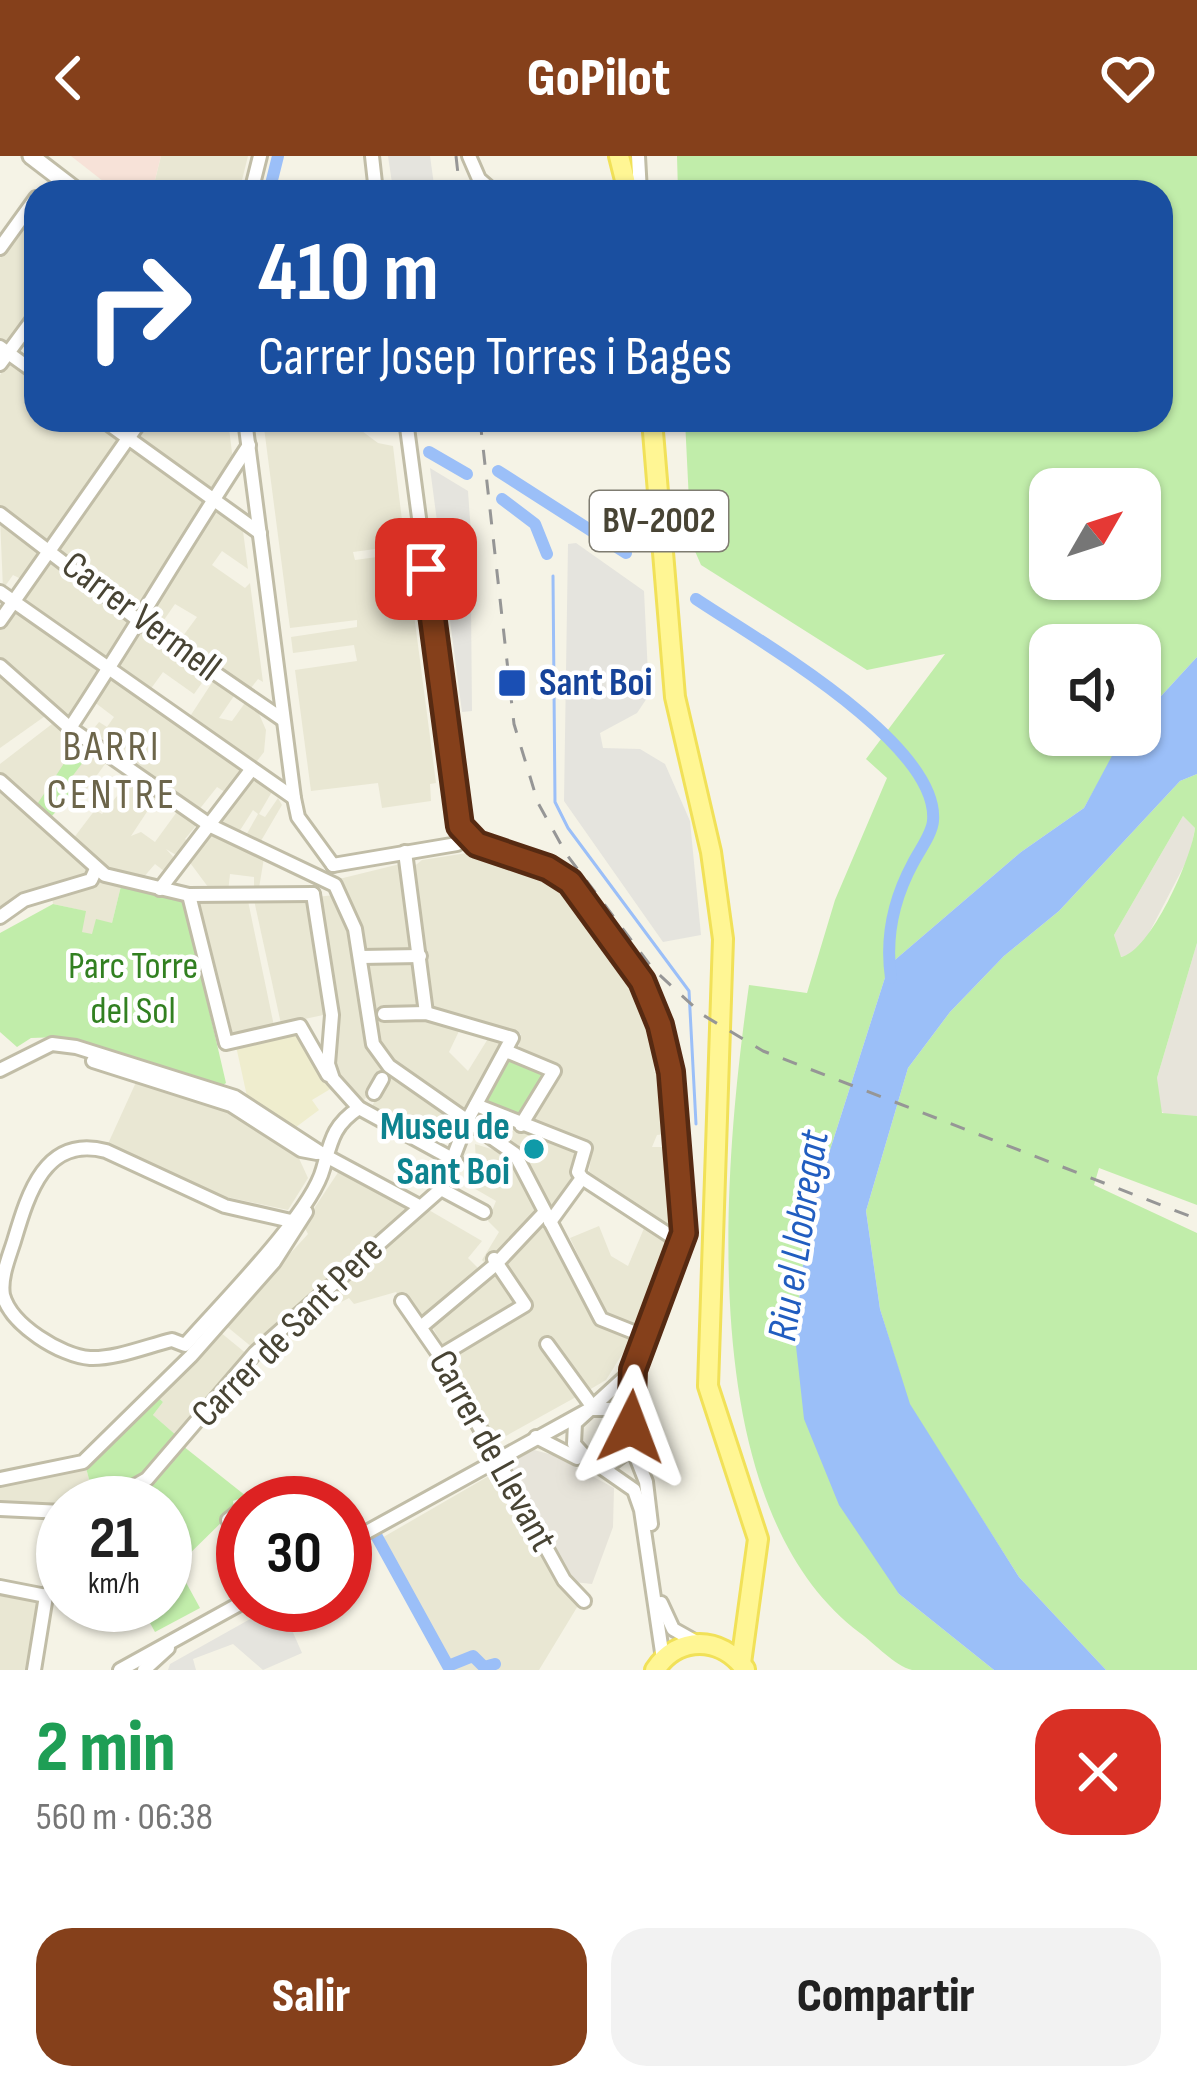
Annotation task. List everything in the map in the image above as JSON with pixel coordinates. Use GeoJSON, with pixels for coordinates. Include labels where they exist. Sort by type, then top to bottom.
{"type":"FeatureCollection","features":[{"type":"Feature","properties":{"kind":"main road","name":"BV-2002"},"geometry":{"type":"LineString","coordinates":[[653,432],[675,697],[716,874],[723,938],[708,1386],[716,1425],[755,1522],[758,1552],[743,1667]]}},
{"type":"Feature","properties":{"kind":"main road"},"geometry":{"type":"LineString","coordinates":[[659,1664],[750,1617]]}},
{"type":"Feature","properties":{"kind":"main road"},"geometry":{"type":"LineString","coordinates":[[705,1644],[743,1667]]}},
{"type":"Feature","properties":{"kind":"street"},"geometry":{"type":"LineString","coordinates":[[0,248],[24,215]]}},
{"type":"Feature","properties":{"kind":"street"},"geometry":{"type":"LineString","coordinates":[[3,355],[24,330]]}},
{"type":"Feature","properties":{"kind":"street"},"geometry":{"type":"LineString","coordinates":[[121,432],[260,532]]}},
{"type":"Feature","properties":{"kind":"street"},"geometry":{"type":"LineString","coordinates":[[0,621],[132,432]]}},
{"type":"Feature","properties":{"kind":"street"},"geometry":{"type":"LineString","coordinates":[[247,432],[294,798],[298,817],[333,865]]}},
{"type":"Feature","properties":{"kind":"street"},"geometry":{"type":"LineString","coordinates":[[408,432],[460,826],[466,838]]}},
{"type":"Feature","properties":{"kind":"street"},"geometry":{"type":"LineString","coordinates":[[70,728],[108,673],[170,562],[249,444]]}},
{"type":"Feature","properties":{"kind":"street","name":"Carrer Vermell"},"geometry":{"type":"LineString","coordinates":[[0,514],[139,620],[282,719]]}},
{"type":"Feature","properties":{"kind":"street"},"geometry":{"type":"LineString","coordinates":[[0,592],[108,673],[294,798]]}},
{"type":"Feature","properties":{"kind":"street"},"geometry":{"type":"LineString","coordinates":[[0,666],[70,728],[211,826],[325,884],[335,884],[349,912],[361,957],[373,1044],[389,1066],[515,1154],[601,1319],[646,1337]]}},
{"type":"Feature","properties":{"kind":"street"},"geometry":{"type":"LineString","coordinates":[[160,889],[251,770]]}},
{"type":"Feature","properties":{"kind":"street"},"geometry":{"type":"LineString","coordinates":[[0,781],[96,868],[160,889],[189,895],[313,894],[325,884],[333,865]]}},
{"type":"Feature","properties":{"kind":"street"},"geometry":{"type":"LineString","coordinates":[[333,865],[466,838],[564,876],[642,981],[671,1072],[683,1244],[633,1370],[631,1444],[646,1482],[663,1613],[673,1629],[705,1644]]}},
{"type":"Feature","properties":{"kind":"street"},"geometry":{"type":"LineString","coordinates":[[405,852],[426,1013]]}},
{"type":"Feature","properties":{"kind":"street"},"geometry":{"type":"LineString","coordinates":[[0,916],[24,900],[91,880],[96,868]]}},
{"type":"Feature","properties":{"kind":"street"},"geometry":{"type":"LineString","coordinates":[[313,894],[332,1015],[328,1064],[333,1079]]}},
{"type":"Feature","properties":{"kind":"street"},"geometry":{"type":"LineString","coordinates":[[189,895],[226,1042],[300,1026],[333,1079],[455,1163]]}},
{"type":"Feature","properties":{"kind":"street"},"geometry":{"type":"LineString","coordinates":[[361,957],[420,956]]}},
{"type":"Feature","properties":{"kind":"street"},"geometry":{"type":"LineString","coordinates":[[384,1014],[426,1013],[512,1038],[477,1104],[465,1117],[455,1163],[441,1189],[484,1212]]}},
{"type":"Feature","properties":{"kind":"street"},"geometry":{"type":"LineString","coordinates":[[0,1070],[52,1044],[76,1046],[236,1097],[324,1162],[417,1205]]}},
{"type":"Feature","properties":{"kind":"street"},"geometry":{"type":"LineString","coordinates":[[506,1051],[554,1071],[520,1125]]}},
{"type":"Feature","properties":{"kind":"street"},"geometry":{"type":"LineString","coordinates":[[291,1221],[224,1206],[86,1146],[68,1150],[38,1174],[1,1281],[4,1297],[22,1324],[87,1358],[172,1340],[185,1345],[291,1221],[324,1162],[339,1121],[365,1103],[382,1079]]}},
{"type":"Feature","properties":{"kind":"street"},"geometry":{"type":"LineString","coordinates":[[477,1104],[500,1118],[585,1148],[578,1172],[582,1178],[683,1244]]}},
{"type":"Feature","properties":{"kind":"street"},"geometry":{"type":"LineString","coordinates":[[0,1479],[83,1462],[191,1356],[274,1262],[327,1177],[324,1162]]}},
{"type":"Feature","properties":{"kind":"street"},"geometry":{"type":"LineString","coordinates":[[422,1326],[547,1218],[582,1178]]}},
{"type":"Feature","properties":{"kind":"street","name":"Carrer de Sant Pere"},"geometry":{"type":"LineString","coordinates":[[150,1476],[256,1353],[417,1205],[441,1189]]}},
{"type":"Feature","properties":{"kind":"street"},"geometry":{"type":"LineString","coordinates":[[440,1357],[525,1305],[495,1261]]}},
{"type":"Feature","properties":{"kind":"street","name":"Carrer de Llevant"},"geometry":{"type":"LineString","coordinates":[[402,1301],[422,1326],[564,1580],[584,1601]]}},
{"type":"Feature","properties":{"kind":"street"},"geometry":{"type":"LineString","coordinates":[[547,1344],[589,1409]]}},
{"type":"Feature","properties":{"kind":"street"},"geometry":{"type":"LineString","coordinates":[[631,1444],[615,1463],[591,1463],[578,1454],[572,1439],[575,1423],[633,1370]]}},
{"type":"Feature","properties":{"kind":"street"},"geometry":{"type":"LineString","coordinates":[[372,1529],[589,1409],[610,1407],[631,1427]]}},
{"type":"Feature","properties":{"kind":"street"},"geometry":{"type":"LineString","coordinates":[[536,1437],[618,1474],[634,1490],[659,1664]]}},
{"type":"Feature","properties":{"kind":"street"},"geometry":{"type":"LineString","coordinates":[[0,1510],[36,1511]]}},
{"type":"Feature","properties":{"kind":"street"},"geometry":{"type":"LineString","coordinates":[[0,1587],[36,1594]]}},
{"type":"Feature","properties":{"kind":"street"},"geometry":{"type":"LineString","coordinates":[[125,1668],[216,1616]]}},
{"type":"Feature","properties":{"kind":"street"},"geometry":{"type":"LineString","coordinates":[[34,1670],[40,1632]]}},
{"type":"Feature","properties":{"kind":"street"},"geometry":{"type":"LineString","coordinates":[[125,1668],[150,1666],[182,1636]]}},
{"type":"Feature","properties":{"kind":"shaded area"},"geometry":{"type":"Polygon","coordinates":[[[71,156],[161,156],[155,180],[102,180],[71,156]]]}},
{"type":"Feature","properties":{"kind":"shaded area"},"geometry":{"type":"Polygon","coordinates":[[[161,156],[248,156],[242,180],[155,180],[161,156]]]}},
{"type":"Feature","properties":{"kind":"shaded area"},"geometry":{"type":"Polygon","coordinates":[[[388,156],[430,156],[433,180],[392,180],[388,156]]]}},
{"type":"Feature","properties":{"kind":"shaded area"},"geometry":{"type":"Polygon","coordinates":[[[24,225],[24,320],[7,343],[0,338],[0,258],[24,225]]]}},
{"type":"Feature","properties":{"kind":"shaded area"},"geometry":{"type":"Polygon","coordinates":[[[9,362],[24,373],[24,432],[109,432],[121,440],[46,541],[0,509],[0,375],[9,362]]]}},
{"type":"Feature","properties":{"kind":"shaded area"},"geometry":{"type":"Polygon","coordinates":[[[140,432],[229,432],[233,461],[213,490],[138,436],[140,432]]]}},
{"type":"Feature","properties":{"kind":"shaded area"},"geometry":{"type":"Polygon","coordinates":[[[265,432],[363,432],[378,443],[393,446],[405,545],[353,552],[355,560],[406,553],[436,783],[430,784],[431,801],[382,808],[378,783],[311,791],[295,670],[357,661],[354,645],[293,653],[291,637],[357,627],[357,620],[290,628],[265,432]]]}},
{"type":"Feature","properties":{"kind":"shaded area"},"geometry":{"type":"Polygon","coordinates":[[[129,446],[205,503],[135,610],[56,548],[129,446]]]}},
{"type":"Feature","properties":{"kind":"shaded area"},"geometry":{"type":"Polygon","coordinates":[[[430,468],[468,491],[476,604],[471,606],[472,711],[462,712],[430,468]]]}},
{"type":"Feature","properties":{"kind":"shaded area"},"geometry":{"type":"Polygon","coordinates":[[[213,509],[243,531],[248,569],[222,551],[212,565],[245,588],[250,583],[263,682],[258,679],[248,692],[177,644],[197,617],[175,604],[157,630],[143,620],[213,509]]]}},
{"type":"Feature","properties":{"kind":"shaded area"},"geometry":{"type":"Polygon","coordinates":[[[0,518],[44,548],[23,580],[13,575],[3,589],[0,518]]]}},
{"type":"Feature","properties":{"kind":"shaded area"},"geometry":{"type":"Polygon","coordinates":[[[576,543],[644,591],[649,695],[637,713],[600,733],[603,748],[640,749],[665,764],[690,821],[701,935],[663,942],[564,801],[568,544],[576,543]]]}},
{"type":"Feature","properties":{"kind":"shaded area"},"geometry":{"type":"Polygon","coordinates":[[[51,555],[135,619],[109,666],[20,599],[51,555]]]}},
{"type":"Feature","properties":{"kind":"shaded area"},"geometry":{"type":"Polygon","coordinates":[[[20,608],[102,672],[69,719],[0,661],[0,629],[20,608]]]}},
{"type":"Feature","properties":{"kind":"shaded area"},"geometry":{"type":"Polygon","coordinates":[[[141,626],[209,673],[194,694],[163,672],[147,694],[114,671],[141,626]]]}},
{"type":"Feature","properties":{"kind":"shaded area"},"geometry":{"type":"Polygon","coordinates":[[[0,671],[48,714],[0,748],[0,671]]]}},
{"type":"Feature","properties":{"kind":"shaded area"},"geometry":{"type":"Polygon","coordinates":[[[109,678],[246,771],[228,794],[217,787],[198,811],[125,763],[144,736],[139,731],[118,758],[88,736],[99,722],[107,727],[114,717],[93,701],[109,678]]]}},
{"type":"Feature","properties":{"kind":"shaded area"},"geometry":{"type":"Polygon","coordinates":[[[215,678],[236,693],[219,718],[232,721],[247,700],[256,707],[266,730],[264,752],[254,765],[187,721],[215,678]]]}},
{"type":"Feature","properties":{"kind":"shaded area"},"geometry":{"type":"Polygon","coordinates":[[[52,724],[108,760],[81,797],[74,792],[50,818],[0,772],[0,764],[52,724]]]}},
{"type":"Feature","properties":{"kind":"shaded area"},"geometry":{"type":"Polygon","coordinates":[[[253,776],[273,790],[259,814],[265,817],[278,798],[282,805],[258,846],[244,839],[258,814],[253,810],[237,835],[216,824],[253,776]]]}},
{"type":"Feature","properties":{"kind":"shaded area"},"geometry":{"type":"Polygon","coordinates":[[[133,777],[158,795],[131,836],[141,832],[155,842],[179,809],[199,822],[185,839],[192,845],[181,858],[166,849],[178,862],[168,874],[155,864],[142,879],[108,868],[73,839],[95,810],[102,814],[133,777]]]}},
{"type":"Feature","properties":{"kind":"shaded area"},"geometry":{"type":"Polygon","coordinates":[[[0,789],[85,868],[89,876],[0,910],[0,789]]]}},
{"type":"Feature","properties":{"kind":"shaded area"},"geometry":{"type":"Polygon","coordinates":[[[1183,816],[1195,828],[1190,854],[1147,937],[1136,953],[1120,957],[1114,935],[1183,816]]]}},
{"type":"Feature","properties":{"kind":"shaded area"},"geometry":{"type":"Polygon","coordinates":[[[211,830],[264,858],[259,888],[254,888],[254,877],[230,874],[228,892],[211,891],[188,860],[211,830]]]}},
{"type":"Feature","properties":{"kind":"shaded area"},"geometry":{"type":"Polygon","coordinates":[[[467,853],[560,887],[639,996],[653,1034],[654,1072],[659,1072],[665,1134],[657,1135],[652,1147],[666,1147],[674,1228],[669,1231],[588,1177],[593,1146],[535,1127],[533,1118],[560,1068],[518,1051],[521,1034],[428,1008],[412,868],[422,860],[467,853]]]}},
{"type":"Feature","properties":{"kind":"shaded area"},"geometry":{"type":"Polygon","coordinates":[[[400,864],[413,953],[363,954],[339,879],[400,864]]]}},
{"type":"Feature","properties":{"kind":"shaded area"},"geometry":{"type":"Polygon","coordinates":[[[99,881],[121,886],[112,923],[93,935],[81,932],[85,911],[53,904],[52,897],[99,881]]]}},
{"type":"Feature","properties":{"kind":"shaded area"},"geometry":{"type":"Polygon","coordinates":[[[335,895],[347,915],[370,1047],[458,1119],[442,1148],[371,1108],[385,1082],[378,1077],[362,1104],[349,1096],[333,1066],[316,897],[335,895]]]}},
{"type":"Feature","properties":{"kind":"shaded area"},"geometry":{"type":"Polygon","coordinates":[[[310,897],[328,1014],[281,1024],[254,900],[310,897]]]}},
{"type":"Feature","properties":{"kind":"shaded area"},"geometry":{"type":"Polygon","coordinates":[[[198,900],[248,901],[274,1026],[233,1035],[198,900]]]}},
{"type":"Feature","properties":{"kind":"shaded area"},"geometry":{"type":"Polygon","coordinates":[[[1197,943],[1197,1116],[1167,1116],[1158,1108],[1157,1078],[1197,943]]]}},
{"type":"Feature","properties":{"kind":"shaded area"},"geometry":{"type":"Polygon","coordinates":[[[415,959],[429,1017],[460,1029],[449,1052],[468,1071],[489,1037],[502,1041],[468,1114],[395,1066],[374,1036],[364,960],[415,959]]]}},
{"type":"Feature","properties":{"kind":"shaded area"},"geometry":{"type":"Polygon","coordinates":[[[299,1030],[332,1088],[312,1100],[319,1110],[292,1130],[248,1101],[236,1046],[299,1030]]]}},
{"type":"Feature","properties":{"kind":"shaded area"},"geometry":{"type":"Polygon","coordinates":[[[137,1080],[231,1111],[297,1154],[308,1178],[288,1210],[217,1195],[107,1146],[137,1080]]]}},
{"type":"Feature","properties":{"kind":"shaded area"},"geometry":{"type":"Polygon","coordinates":[[[497,1123],[580,1152],[573,1181],[553,1216],[518,1145],[491,1135],[497,1123]]]}},
{"type":"Feature","properties":{"kind":"shaded area"},"geometry":{"type":"Polygon","coordinates":[[[475,1144],[511,1155],[540,1210],[490,1268],[482,1260],[499,1232],[488,1221],[496,1201],[465,1183],[476,1163],[475,1144]]]}},
{"type":"Feature","properties":{"kind":"shaded area"},"geometry":{"type":"Polygon","coordinates":[[[341,1168],[405,1203],[405,1211],[253,1348],[225,1325],[308,1234],[303,1225],[341,1168]]]}},
{"type":"Feature","properties":{"kind":"shaded area"},"geometry":{"type":"Polygon","coordinates":[[[422,1206],[482,1241],[468,1258],[483,1273],[423,1323],[396,1292],[354,1304],[349,1298],[326,1310],[321,1304],[422,1206]]]}},
{"type":"Feature","properties":{"kind":"shaded area"},"geometry":{"type":"Polygon","coordinates":[[[545,1219],[597,1326],[631,1340],[606,1380],[589,1390],[551,1338],[540,1348],[576,1397],[495,1442],[449,1359],[529,1308],[500,1264],[545,1219]]]}},
{"type":"Feature","properties":{"kind":"shaded area"},"geometry":{"type":"Polygon","coordinates":[[[599,1226],[611,1256],[628,1266],[645,1226],[672,1242],[636,1327],[606,1315],[570,1238],[599,1226]]]}},
{"type":"Feature","properties":{"kind":"shaded area"},"geometry":{"type":"Polygon","coordinates":[[[500,1273],[521,1302],[443,1346],[430,1323],[500,1273]]]}},
{"type":"Feature","properties":{"kind":"shaded area"},"geometry":{"type":"Polygon","coordinates":[[[220,1332],[248,1355],[177,1436],[153,1415],[163,1402],[153,1393],[220,1332]]]}},
{"type":"Feature","properties":{"kind":"shaded area"},"geometry":{"type":"Polygon","coordinates":[[[534,1450],[553,1455],[614,1488],[613,1527],[592,1584],[574,1582],[502,1467],[534,1450]]]}},
{"type":"Feature","properties":{"kind":"shaded area"},"geometry":{"type":"Polygon","coordinates":[[[85,1464],[88,1476],[36,1476],[36,1508],[0,1507],[0,1483],[85,1464]]]}},
{"type":"Feature","properties":{"kind":"shaded area"},"geometry":{"type":"Polygon","coordinates":[[[494,1473],[554,1576],[579,1604],[539,1670],[450,1670],[380,1539],[494,1473]]]}},
{"type":"Feature","properties":{"kind":"shaded area"},"geometry":{"type":"Polygon","coordinates":[[[0,1596],[36,1602],[28,1670],[0,1670],[0,1596]]]}},
{"type":"Feature","properties":{"kind":"shaded area"},"geometry":{"type":"Polygon","coordinates":[[[227,1632],[293,1632],[302,1653],[263,1670],[233,1644],[193,1659],[196,1670],[168,1670],[170,1664],[227,1632]]]}},
{"type":"Feature","properties":{"kind":"green space"},"geometry":{"type":"Polygon","coordinates":[[[677,156],[1197,156],[1197,657],[1161,696],[1161,624],[1029,624],[1029,756],[1113,756],[1084,808],[1021,852],[889,965],[808,1219],[795,1337],[899,1594],[994,1670],[905,1668],[860,1633],[806,1577],[768,1504],[744,1421],[732,1331],[728,1238],[732,1146],[749,985],[807,993],[835,900],[887,778],[866,759],[945,654],[867,670],[701,565],[691,542],[686,432],[1173,432],[1173,180],[678,180],[677,156]]]}},
{"type":"Feature","properties":{"kind":"green space"},"geometry":{"type":"Polygon","coordinates":[[[80,739],[93,749],[71,778],[79,786],[50,818],[36,806],[80,739]]]}},
{"type":"Feature","properties":{"kind":"green space"},"geometry":{"type":"Polygon","coordinates":[[[1197,774],[1197,943],[1157,1078],[1162,1113],[1197,1116],[1197,1205],[1099,1168],[1094,1185],[1197,1233],[1197,1670],[1106,1670],[1019,1577],[909,1404],[880,1309],[866,1211],[908,1068],[950,1012],[1004,956],[1059,911],[1180,781],[1197,774]],[[1183,816],[1114,935],[1121,957],[1156,922],[1178,881],[1195,828],[1183,816]]]}},
{"type":"Feature","properties":{"kind":"green space","name":"Parc Torre del Sol"},"geometry":{"type":"Polygon","coordinates":[[[121,886],[183,898],[226,1083],[219,1088],[60,1037],[31,1038],[17,1047],[0,1032],[0,933],[53,904],[86,911],[82,932],[92,934],[96,919],[112,923],[121,886]]]}},
{"type":"Feature","properties":{"kind":"green space"},"geometry":{"type":"Polygon","coordinates":[[[509,1057],[549,1073],[518,1121],[482,1106],[509,1057]]]}},
{"type":"Feature","properties":{"kind":"green space"},"geometry":{"type":"Polygon","coordinates":[[[153,1393],[163,1402],[153,1415],[177,1436],[143,1476],[88,1476],[85,1464],[153,1393]]]}},
{"type":"Feature","properties":{"kind":"green space"},"geometry":{"type":"Polygon","coordinates":[[[183,1446],[221,1476],[216,1476],[216,1528],[192,1551],[192,1476],[156,1476],[183,1446]]]}},
{"type":"Feature","properties":{"kind":"water"},"geometry":{"type":"Polygon","coordinates":[[[1197,657],[1197,774],[1180,781],[1059,911],[1004,956],[950,1012],[908,1068],[866,1211],[880,1309],[910,1404],[1019,1577],[1106,1670],[994,1670],[899,1594],[839,1505],[804,1419],[795,1337],[808,1219],[889,965],[1021,852],[1084,808],[1112,756],[1161,756],[1161,696],[1197,657]]]}},
{"type":"Feature","properties":{"kind":"waterway"},"geometry":{"type":"LineString","coordinates":[[272,180],[278,156]]}},
{"type":"Feature","properties":{"kind":"waterway"},"geometry":{"type":"LineString","coordinates":[[429,452],[467,474]]}},
{"type":"Feature","properties":{"kind":"waterway"},"geometry":{"type":"LineString","coordinates":[[498,471],[626,553]]}},
{"type":"Feature","properties":{"kind":"waterway"},"geometry":{"type":"LineString","coordinates":[[502,499],[535,524],[547,554]]}},
{"type":"Feature","properties":{"kind":"waterway"},"geometry":{"type":"LineString","coordinates":[[553,576],[555,802],[568,828],[689,991],[696,1124]]}},
{"type":"Feature","properties":{"kind":"waterway"},"geometry":{"type":"LineString","coordinates":[[696,599],[839,695],[907,759],[927,791],[933,821],[896,905],[890,933],[891,978]]}},
{"type":"Feature","properties":{"kind":"waterway"},"geometry":{"type":"LineString","coordinates":[[377,1537],[448,1666],[473,1656],[484,1667],[495,1664]]}},
{"type":"Feature","properties":{"kind":"railway"},"geometry":{"type":"LineString","coordinates":[[456,156],[459,180]]}},
{"type":"Feature","properties":{"kind":"railway"},"geometry":{"type":"LineString","coordinates":[[481,432],[514,724],[538,803],[567,855],[653,969],[703,1015],[763,1051],[1197,1219]]}},
{"type":"Feature","properties":{"kind":"place","name":"Sant Boi"},"geometry":{"type":"Point","coordinates":[512,683]}},
{"type":"Feature","properties":{"kind":"place","name":"Museu de Sant Boi"},"geometry":{"type":"Point","coordinates":[534,1149]}},
{"type":"Feature","properties":{"kind":"district","name":"BARRI CENTRE"},"geometry":{"type":"Point","coordinates":[112,771]}},
{"type":"Feature","properties":{"kind":"route"},"geometry":{"type":"LineString","coordinates":[[426,569],[460,826],[466,838],[556,871],[570,882],[642,981],[666,1048],[683,1244],[633,1370],[631,1427]]}},
{"type":"Feature","properties":{"kind":"water label","name":"Riu el Llobregat"},"geometry":{"type":"Point","coordinates":[799,1236]}}]}
